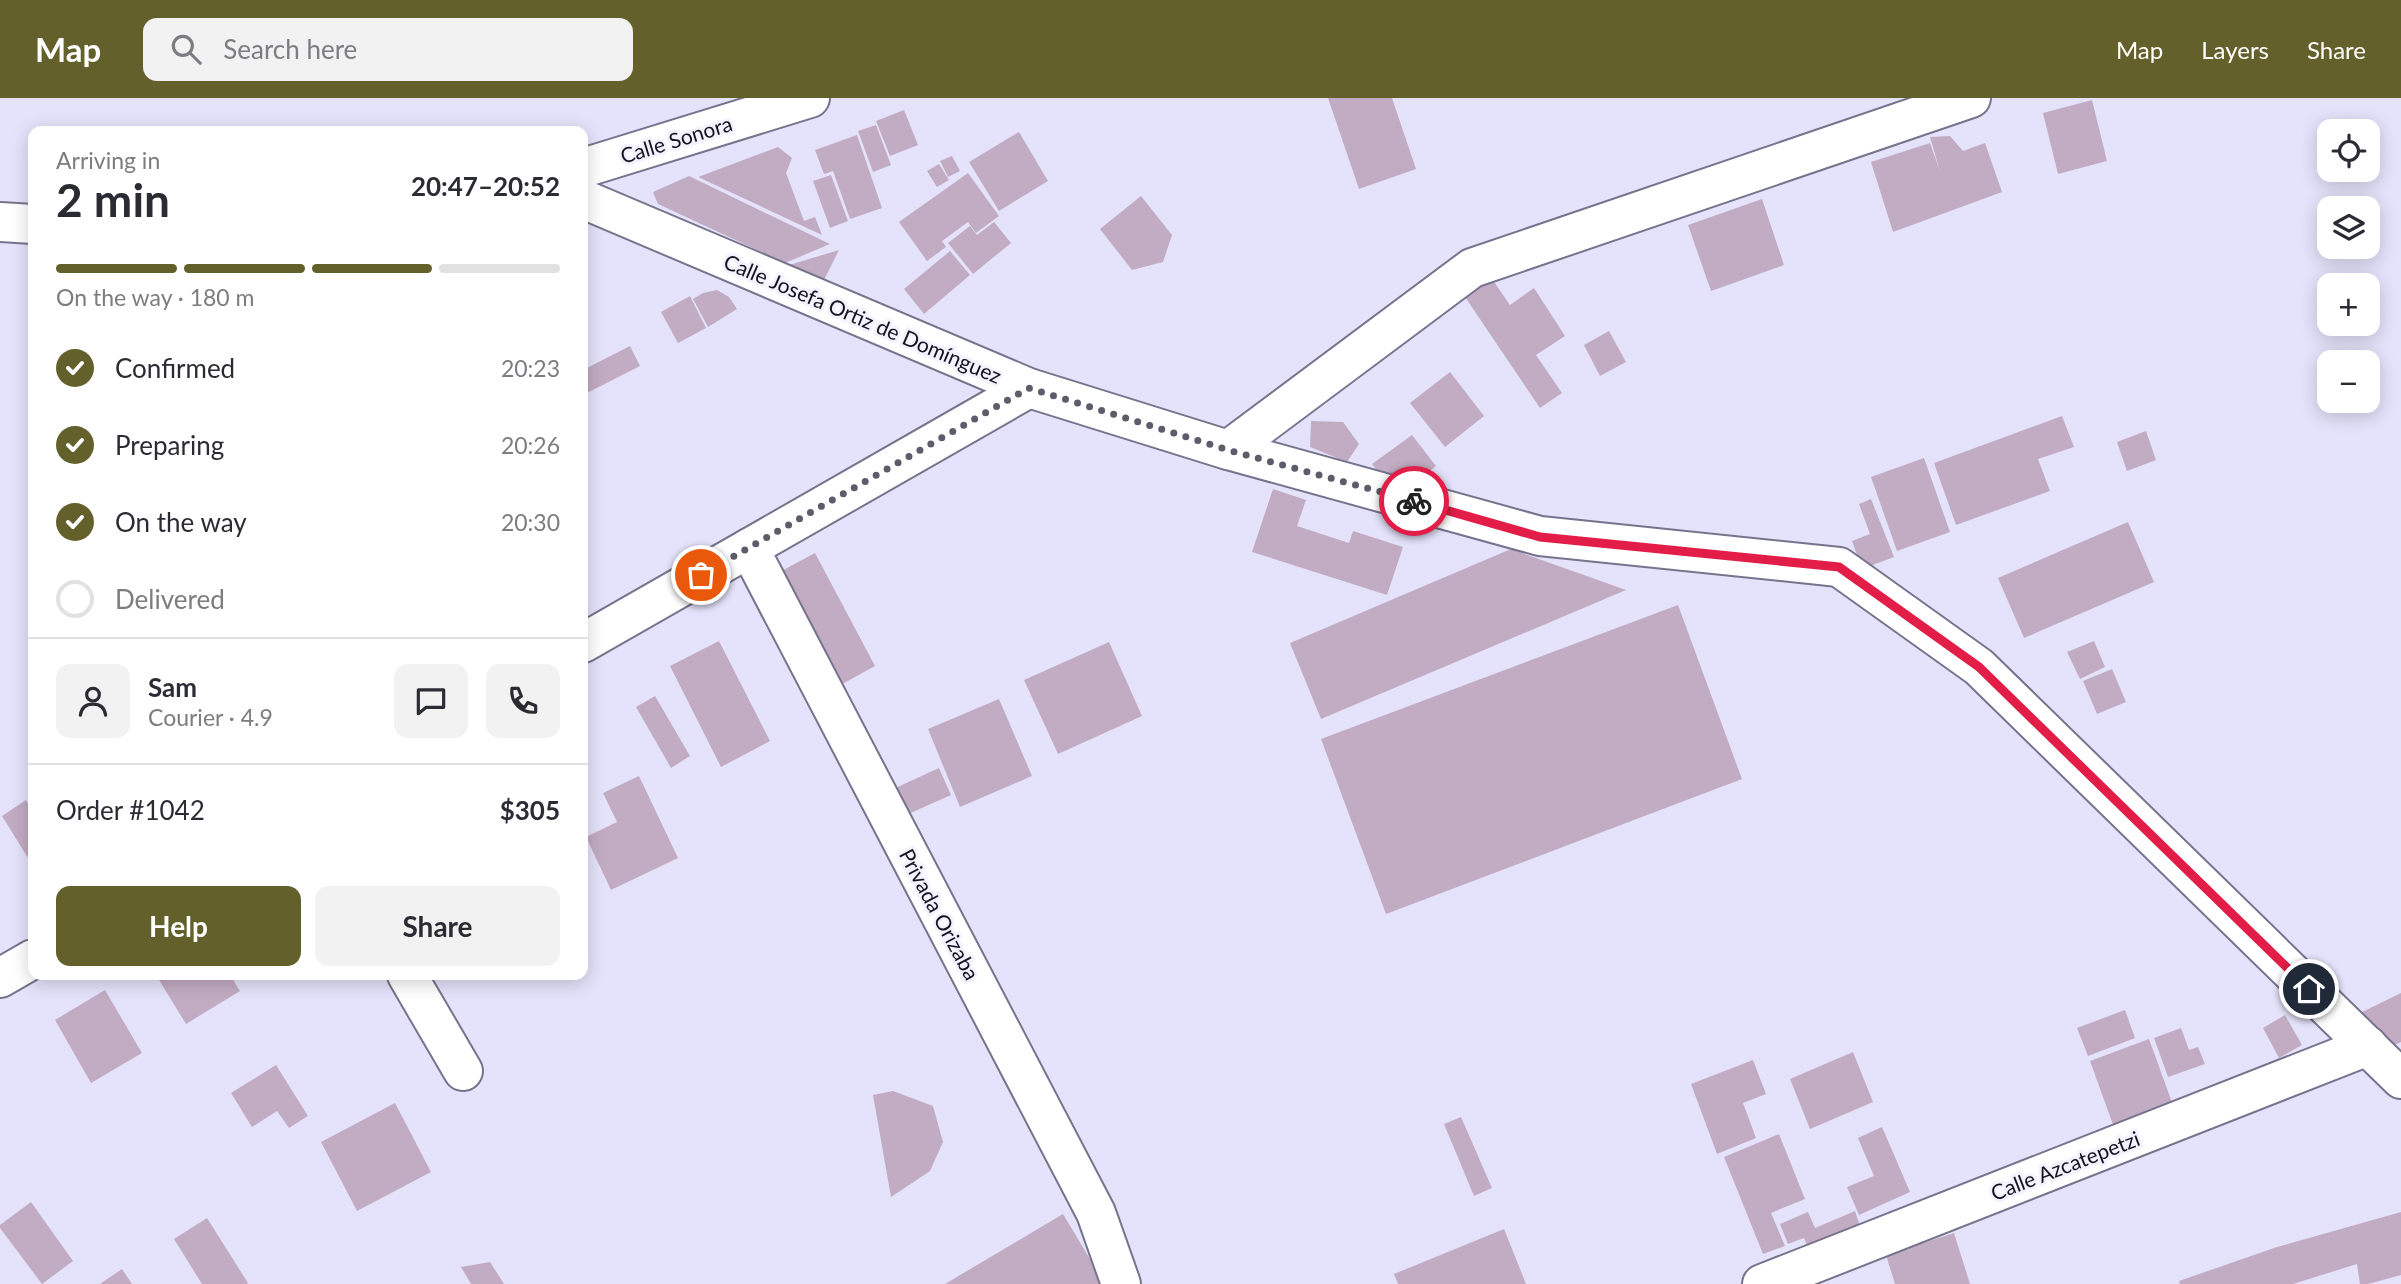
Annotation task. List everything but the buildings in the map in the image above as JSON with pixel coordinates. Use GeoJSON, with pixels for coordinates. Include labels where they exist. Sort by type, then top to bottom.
{"type":"FeatureCollection","features":[{"type":"Feature","properties":{"kind":"street","name":"Calle Sonora"},"geometry":{"type":"LineString","coordinates":[[588,166],[810,98]]}},
{"type":"Feature","properties":{"kind":"street"},"geometry":{"type":"LineString","coordinates":[[1228,450],[1472,268],[1971,98]]}},
{"type":"Feature","properties":{"kind":"street","name":"Calle Josefa Ortiz de Domínguez"},"geometry":{"type":"LineString","coordinates":[[588,201],[1029,388],[1228,450],[1540,537],[1839,567],[1979,667],[2401,1079]]}},
{"type":"Feature","properties":{"kind":"street"},"geometry":{"type":"LineString","coordinates":[[588,640],[1029,388]]}},
{"type":"Feature","properties":{"kind":"street","name":"Privada Orizaba"},"geometry":{"type":"LineString","coordinates":[[749,548],[1096,1213],[1121,1284]]}},
{"type":"Feature","properties":{"kind":"street"},"geometry":{"type":"LineString","coordinates":[[0,978],[28,962]]}},
{"type":"Feature","properties":{"kind":"street"},"geometry":{"type":"LineString","coordinates":[[410,980],[463,1071]]}},
{"type":"Feature","properties":{"kind":"street","name":"Calle Azcatepetzi"},"geometry":{"type":"LineString","coordinates":[[1762,1284],[2368,1046]]}},
{"type":"Feature","properties":{"kind":"way so far"},"geometry":{"type":"LineString","coordinates":[[701,575],[1029,388],[1228,450],[1414,501]]}},
{"type":"Feature","properties":{"kind":"route"},"geometry":{"type":"LineString","coordinates":[[1414,501],[1540,537],[1839,567],[1979,667],[2309,989]]}}]}
